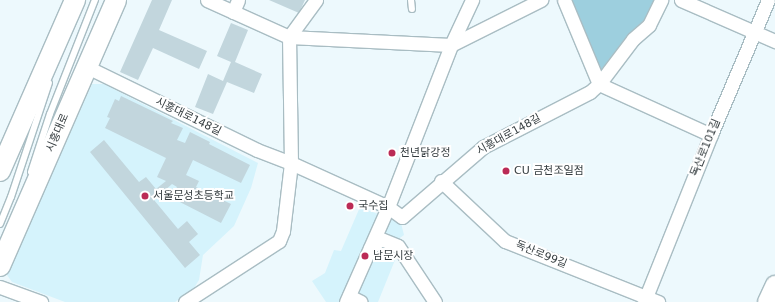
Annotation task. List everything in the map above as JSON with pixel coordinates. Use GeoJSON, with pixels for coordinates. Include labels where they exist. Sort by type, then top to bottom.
{"type":"FeatureCollection","features":[{"type":"Feature","properties":{"kind":"main road","name":"시흥대로"},"geometry":{"type":"LineString","coordinates":[[0,266],[116,0]]}},
{"type":"Feature","properties":{"kind":"main road"},"geometry":{"type":"LineString","coordinates":[[2,163],[73,5]]}},
{"type":"Feature","properties":{"kind":"main road"},"geometry":{"type":"LineString","coordinates":[[767,302],[775,285]]}},
{"type":"Feature","properties":{"kind":"street"},"geometry":{"type":"LineString","coordinates":[[207,0],[235,6],[289,37],[451,45],[541,0]]}},
{"type":"Feature","properties":{"kind":"street"},"geometry":{"type":"LineString","coordinates":[[185,302],[279,240],[283,231],[291,164],[289,37],[316,0]]}},
{"type":"Feature","properties":{"kind":"street"},"geometry":{"type":"LineString","coordinates":[[564,0],[599,84],[711,135]]}},
{"type":"Feature","properties":{"kind":"street","name":"시흥대로148길"},"geometry":{"type":"LineString","coordinates":[[86,67],[257,150],[388,207],[402,217],[441,181],[483,147],[590,92],[599,84],[633,39],[649,25],[661,0]]}},
{"type":"Feature","properties":{"kind":"street"},"geometry":{"type":"LineString","coordinates":[[681,0],[775,41]]}},
{"type":"Feature","properties":{"kind":"street","name":"독산로101길"},"geometry":{"type":"LineString","coordinates":[[650,300],[711,135],[768,0]]}},
{"type":"Feature","properties":{"kind":"street"},"geometry":{"type":"LineString","coordinates":[[361,302],[348,299],[388,207],[469,1]]}},
{"type":"Feature","properties":{"kind":"street","name":"독산로99길"},"geometry":{"type":"LineString","coordinates":[[441,181],[505,241],[650,300]]}},
{"type":"Feature","properties":{"kind":"street"},"geometry":{"type":"LineString","coordinates":[[369,249],[381,239],[398,246],[435,302]]}},
{"type":"Feature","properties":{"kind":"street"},"geometry":{"type":"LineString","coordinates":[[0,286],[41,302]]}},
{"type":"Feature","properties":{"kind":"lane"},"geometry":{"type":"LineString","coordinates":[[30,176],[50,114],[95,0]]}},
{"type":"Feature","properties":{"kind":"lane"},"geometry":{"type":"LineString","coordinates":[[411,0],[412,10]]}},
{"type":"Feature","properties":{"kind":"lane"},"geometry":{"type":"LineString","coordinates":[[54,64],[73,5]]}},
{"type":"Feature","properties":{"kind":"lane"},"geometry":{"type":"LineString","coordinates":[[0,224],[11,197],[50,79]]}},
{"type":"Feature","properties":{"kind":"lane"},"geometry":{"type":"LineString","coordinates":[[0,266],[25,190]]}},
{"type":"Feature","properties":{"kind":"shaded area"},"geometry":{"type":"Polygon","coordinates":[[[572,0],[654,0],[645,19],[627,36],[601,70],[572,0]]]}},
{"type":"Feature","properties":{"kind":"shaded area","name":"서울문성초등학교"},"geometry":{"type":"Polygon","coordinates":[[[92,84],[104,84],[258,163],[251,188],[234,226],[203,255],[199,280],[194,288],[175,302],[65,302],[12,282],[7,275],[92,84]]]}},
{"type":"Feature","properties":{"kind":"shaded area","name":"남문시장"},"geometry":{"type":"Polygon","coordinates":[[[360,207],[401,223],[404,235],[393,243],[402,253],[395,260],[378,302],[326,302],[312,281],[325,273],[334,250],[341,251],[360,207]]]}},
{"type":"Feature","properties":{"kind":"building"},"geometry":{"type":"Polygon","coordinates":[[[152,0],[172,0],[159,30],[207,51],[199,69],[153,48],[138,80],[120,72],[152,0]]]}},
{"type":"Feature","properties":{"kind":"building"},"geometry":{"type":"Polygon","coordinates":[[[269,0],[305,0],[299,13],[269,0]]]}},
{"type":"Feature","properties":{"kind":"building"},"geometry":{"type":"Polygon","coordinates":[[[231,23],[248,30],[235,62],[262,74],[254,93],[227,82],[213,114],[195,107],[208,74],[223,81],[231,62],[217,56],[231,23]]]}},
{"type":"Feature","properties":{"kind":"building"},"geometry":{"type":"Polygon","coordinates":[[[121,96],[173,121],[171,123],[183,128],[177,140],[185,143],[190,132],[210,142],[209,144],[250,165],[241,183],[193,160],[186,175],[199,181],[196,187],[231,204],[221,223],[172,198],[177,187],[172,184],[154,200],[178,229],[187,221],[198,234],[189,242],[200,255],[185,268],[90,152],[104,140],[139,182],[146,177],[156,189],[166,181],[157,177],[166,158],[105,128],[110,118],[107,117],[115,99],[119,101],[121,96]]]}},
{"type":"Feature","properties":{"kind":"place","name":"천년닭강정"},"geometry":{"type":"Point","coordinates":[392,153]}},
{"type":"Feature","properties":{"kind":"place","name":"CU 금천조일점"},"geometry":{"type":"Point","coordinates":[506,171]}},
{"type":"Feature","properties":{"kind":"place","name":"서울문성초등학교"},"geometry":{"type":"Point","coordinates":[145,196]}},
{"type":"Feature","properties":{"kind":"place","name":"국수집"},"geometry":{"type":"Point","coordinates":[350,206]}},
{"type":"Feature","properties":{"kind":"place","name":"남문시장"},"geometry":{"type":"Point","coordinates":[365,256]}}]}
